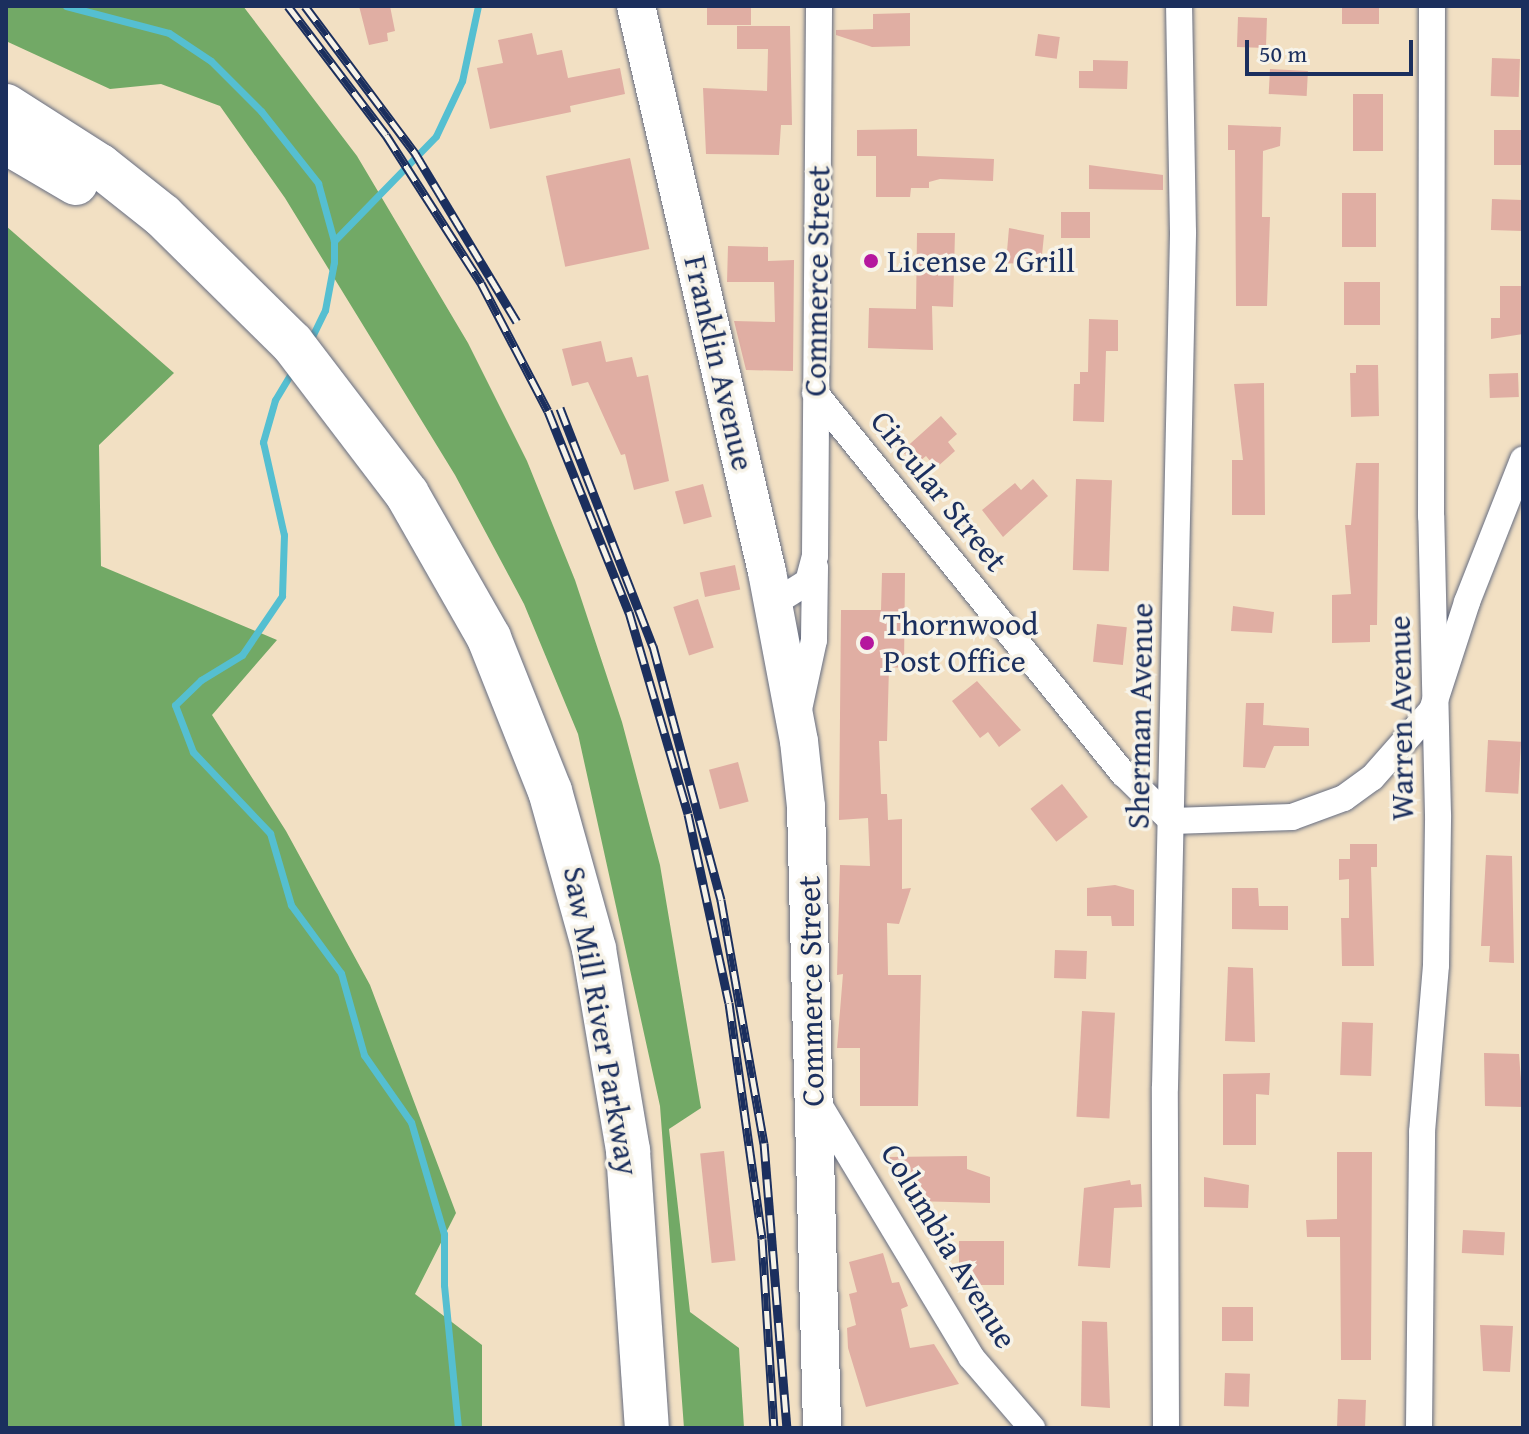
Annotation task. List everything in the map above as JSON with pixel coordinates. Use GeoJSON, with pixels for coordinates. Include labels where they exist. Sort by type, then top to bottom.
{"type":"FeatureCollection","features":[{"type":"Feature","properties":{"kind":"highway","name":"Saw Mill River Parkway"},"geometry":{"type":"LineString","coordinates":[[11,112],[163,216],[407,494],[470,601],[522,714],[563,829],[594,949],[626,1138],[643,1315],[647,1428]]}},
{"type":"Feature","properties":{"kind":"highway","name":"Saw Mill River Parkway"},"geometry":{"type":"LineString","coordinates":[[320,396],[442,602],[509,750],[548,867],[596,1108],[614,1271],[622,1428]]}},
{"type":"Feature","properties":{"kind":"main road","name":"Franklin Avenue"},"geometry":{"type":"LineString","coordinates":[[636,6],[774,603],[796,721]]}},
{"type":"Feature","properties":{"kind":"main road","name":"Commerce Street"},"geometry":{"type":"LineString","coordinates":[[796,721],[806,807],[822,1428]]}},
{"type":"Feature","properties":{"kind":"street","name":"Commerce Street"},"geometry":{"type":"LineString","coordinates":[[796,721],[814,640],[819,6]]}},
{"type":"Feature","properties":{"kind":"street","name":"Sherman Avenue"},"geometry":{"type":"LineString","coordinates":[[1166,1428],[1165,1087],[1183,232],[1179,6]]}},
{"type":"Feature","properties":{"kind":"street","name":"Warren Avenue"},"geometry":{"type":"LineString","coordinates":[[1419,1428],[1422,1132],[1436,965],[1438,815],[1432,710],[1432,6]]}},
{"type":"Feature","properties":{"kind":"street","name":"Circular Street"},"geometry":{"type":"LineString","coordinates":[[815,393],[1124,774],[1172,821]]}},
{"type":"Feature","properties":{"kind":"street"},"geometry":{"type":"LineString","coordinates":[[1172,821],[1292,817],[1344,798],[1372,778],[1432,710],[1523,460]]}},
{"type":"Feature","properties":{"kind":"street","name":"Commerce Street"},"geometry":{"type":"LineString","coordinates":[[774,603],[808,582],[815,556]]}},
{"type":"Feature","properties":{"kind":"street","name":"Columbia Avenue"},"geometry":{"type":"LineString","coordinates":[[813,1095],[971,1357],[1032,1428]]}},
{"type":"Feature","properties":{"kind":"green space"},"geometry":{"type":"Polygon","coordinates":[[[6,6],[243,6],[357,156],[468,343],[527,461],[575,580],[622,722],[660,865],[701,1108],[669,1129],[690,1312],[739,1348],[744,1428],[684,1428],[660,1106],[578,734],[524,604],[455,475],[285,198],[220,106],[161,84],[110,89],[8,42],[6,6]]]}},
{"type":"Feature","properties":{"kind":"green space"},"geometry":{"type":"Polygon","coordinates":[[[6,226],[174,373],[99,445],[101,566],[277,640],[212,715],[286,831],[370,985],[456,1213],[415,1294],[482,1345],[482,1428],[6,1428],[6,226]]]}},
{"type":"Feature","properties":{"kind":"building"},"geometry":{"type":"Polygon","coordinates":[[[359,6],[390,6],[395,31],[387,33],[388,41],[369,45],[359,6]]]}},
{"type":"Feature","properties":{"kind":"building"},"geometry":{"type":"Polygon","coordinates":[[[707,6],[751,6],[751,25],[707,25],[707,6]]]}},
{"type":"Feature","properties":{"kind":"building"},"geometry":{"type":"Polygon","coordinates":[[[1342,6],[1379,6],[1379,24],[1342,24],[1342,6]]]}},
{"type":"Feature","properties":{"kind":"building"},"geometry":{"type":"Polygon","coordinates":[[[910,13],[910,46],[872,47],[836,35],[836,30],[873,29],[873,14],[910,13]]]}},
{"type":"Feature","properties":{"kind":"building"},"geometry":{"type":"Polygon","coordinates":[[[1238,17],[1267,18],[1266,48],[1237,47],[1238,17]]]}},
{"type":"Feature","properties":{"kind":"building"},"geometry":{"type":"Polygon","coordinates":[[[737,26],[790,26],[792,125],[781,125],[779,155],[706,154],[703,88],[767,91],[768,49],[737,49],[737,26]]]}},
{"type":"Feature","properties":{"kind":"building"},"geometry":{"type":"Polygon","coordinates":[[[532,33],[537,55],[562,50],[568,78],[620,68],[625,94],[570,106],[571,112],[490,129],[477,68],[503,63],[498,40],[532,33]]]}},
{"type":"Feature","properties":{"kind":"building"},"geometry":{"type":"Polygon","coordinates":[[[1038,34],[1060,37],[1057,59],[1035,56],[1038,34]]]}},
{"type":"Feature","properties":{"kind":"building"},"geometry":{"type":"Polygon","coordinates":[[[1492,58],[1520,59],[1519,97],[1491,96],[1492,58]]]}},
{"type":"Feature","properties":{"kind":"building"},"geometry":{"type":"Polygon","coordinates":[[[1093,60],[1128,61],[1127,89],[1079,88],[1079,71],[1093,71],[1093,60]]]}},
{"type":"Feature","properties":{"kind":"building"},"geometry":{"type":"Polygon","coordinates":[[[1270,69],[1308,71],[1307,96],[1269,94],[1270,69]]]}},
{"type":"Feature","properties":{"kind":"building"},"geometry":{"type":"Polygon","coordinates":[[[1353,94],[1383,94],[1383,151],[1353,151],[1353,94]]]}},
{"type":"Feature","properties":{"kind":"building"},"geometry":{"type":"Polygon","coordinates":[[[1228,125],[1281,127],[1280,146],[1263,151],[1262,217],[1270,217],[1267,306],[1236,306],[1235,150],[1228,150],[1228,125]]]}},
{"type":"Feature","properties":{"kind":"building"},"geometry":{"type":"Polygon","coordinates":[[[917,129],[917,156],[994,159],[993,181],[940,179],[929,182],[929,188],[911,188],[910,197],[876,197],[876,156],[857,156],[857,130],[917,129]]]}},
{"type":"Feature","properties":{"kind":"building"},"geometry":{"type":"Polygon","coordinates":[[[1494,130],[1523,130],[1523,165],[1494,165],[1494,130]]]}},
{"type":"Feature","properties":{"kind":"building"},"geometry":{"type":"Polygon","coordinates":[[[630,158],[649,249],[565,267],[546,176],[630,158]]]}},
{"type":"Feature","properties":{"kind":"building"},"geometry":{"type":"Polygon","coordinates":[[[1089,165],[1163,175],[1163,190],[1089,189],[1089,165]]]}},
{"type":"Feature","properties":{"kind":"building"},"geometry":{"type":"Polygon","coordinates":[[[1342,193],[1376,193],[1376,247],[1342,247],[1342,193]]]}},
{"type":"Feature","properties":{"kind":"building"},"geometry":{"type":"Polygon","coordinates":[[[1492,199],[1523,200],[1522,231],[1491,230],[1492,199]]]}},
{"type":"Feature","properties":{"kind":"building"},"geometry":{"type":"Polygon","coordinates":[[[1061,212],[1090,212],[1090,238],[1061,238],[1061,212]]]}},
{"type":"Feature","properties":{"kind":"building"},"geometry":{"type":"Polygon","coordinates":[[[1009,228],[1044,235],[1041,265],[1006,263],[1009,228]]]}},
{"type":"Feature","properties":{"kind":"building"},"geometry":{"type":"Polygon","coordinates":[[[917,233],[955,233],[953,307],[932,306],[933,350],[868,348],[869,308],[916,309],[917,233]]]}},
{"type":"Feature","properties":{"kind":"building"},"geometry":{"type":"Polygon","coordinates":[[[728,246],[768,247],[768,261],[794,260],[793,371],[746,370],[734,321],[775,322],[774,282],[727,282],[728,246]]]}},
{"type":"Feature","properties":{"kind":"building"},"geometry":{"type":"Polygon","coordinates":[[[1344,282],[1380,282],[1380,325],[1344,325],[1344,282]]]}},
{"type":"Feature","properties":{"kind":"building"},"geometry":{"type":"Polygon","coordinates":[[[1500,286],[1523,286],[1523,334],[1491,339],[1491,318],[1500,318],[1500,286]]]}},
{"type":"Feature","properties":{"kind":"building"},"geometry":{"type":"Polygon","coordinates":[[[1089,319],[1118,320],[1118,351],[1106,351],[1104,422],[1073,421],[1074,384],[1080,384],[1080,372],[1088,372],[1089,319]]]}},
{"type":"Feature","properties":{"kind":"building"},"geometry":{"type":"Polygon","coordinates":[[[601,341],[606,362],[632,357],[637,377],[648,375],[669,481],[634,490],[625,454],[621,455],[588,382],[572,386],[562,349],[601,341]]]}},
{"type":"Feature","properties":{"kind":"building"},"geometry":{"type":"Polygon","coordinates":[[[1356,365],[1378,365],[1379,416],[1351,417],[1350,373],[1356,373],[1356,365]]]}},
{"type":"Feature","properties":{"kind":"building"},"geometry":{"type":"Polygon","coordinates":[[[1518,373],[1519,397],[1490,398],[1489,374],[1518,373]]]}},
{"type":"Feature","properties":{"kind":"building"},"geometry":{"type":"Polygon","coordinates":[[[1264,383],[1265,515],[1232,515],[1232,460],[1243,460],[1234,384],[1264,383]]]}},
{"type":"Feature","properties":{"kind":"building"},"geometry":{"type":"Polygon","coordinates":[[[941,416],[957,434],[948,442],[955,451],[936,468],[926,456],[915,465],[902,451],[941,416]]]}},
{"type":"Feature","properties":{"kind":"building"},"geometry":{"type":"Polygon","coordinates":[[[1356,463],[1379,463],[1377,625],[1370,625],[1370,642],[1332,643],[1332,595],[1351,594],[1345,525],[1351,525],[1356,463]]]}},
{"type":"Feature","properties":{"kind":"building"},"geometry":{"type":"Polygon","coordinates":[[[1033,479],[1048,496],[1003,537],[982,510],[1015,483],[1021,490],[1033,479]]]}},
{"type":"Feature","properties":{"kind":"building"},"geometry":{"type":"Polygon","coordinates":[[[1076,479],[1112,480],[1109,571],[1073,570],[1076,479]]]}},
{"type":"Feature","properties":{"kind":"building"},"geometry":{"type":"Polygon","coordinates":[[[703,484],[712,517],[684,524],[675,492],[703,484]]]}},
{"type":"Feature","properties":{"kind":"building"},"geometry":{"type":"Polygon","coordinates":[[[735,565],[740,589],[705,597],[700,572],[735,565]]]}},
{"type":"Feature","properties":{"kind":"building"},"geometry":{"type":"Polygon","coordinates":[[[882,573],[905,573],[904,668],[889,667],[887,741],[879,741],[881,794],[887,794],[888,820],[902,819],[902,889],[911,888],[899,924],[887,923],[888,975],[921,975],[918,1106],[860,1106],[860,1048],[837,1048],[843,974],[837,975],[840,865],[870,866],[868,818],[839,820],[841,610],[881,610],[882,573]]]}},
{"type":"Feature","properties":{"kind":"building"},"geometry":{"type":"Polygon","coordinates":[[[698,599],[714,648],[689,656],[673,607],[698,599]]]}},
{"type":"Feature","properties":{"kind":"building"},"geometry":{"type":"Polygon","coordinates":[[[1233,606],[1274,612],[1272,633],[1231,631],[1233,606]]]}},
{"type":"Feature","properties":{"kind":"building"},"geometry":{"type":"Polygon","coordinates":[[[1097,624],[1127,627],[1123,665],[1093,662],[1097,624]]]}},
{"type":"Feature","properties":{"kind":"building"},"geometry":{"type":"Polygon","coordinates":[[[977,681],[1021,730],[999,747],[988,732],[980,738],[952,701],[977,681]]]}},
{"type":"Feature","properties":{"kind":"building"},"geometry":{"type":"Polygon","coordinates":[[[1246,703],[1264,703],[1263,725],[1309,728],[1309,746],[1274,746],[1265,768],[1243,767],[1246,703]]]}},
{"type":"Feature","properties":{"kind":"building"},"geometry":{"type":"Polygon","coordinates":[[[1488,740],[1521,742],[1518,794],[1485,792],[1488,740]]]}},
{"type":"Feature","properties":{"kind":"building"},"geometry":{"type":"Polygon","coordinates":[[[738,762],[749,802],[720,809],[709,770],[738,762]]]}},
{"type":"Feature","properties":{"kind":"building"},"geometry":{"type":"Polygon","coordinates":[[[1062,784],[1088,817],[1056,842],[1030,809],[1062,784]]]}},
{"type":"Feature","properties":{"kind":"building"},"geometry":{"type":"Polygon","coordinates":[[[1350,844],[1377,844],[1377,867],[1371,867],[1374,966],[1342,966],[1341,918],[1349,918],[1349,879],[1339,880],[1339,859],[1350,859],[1350,844]]]}},
{"type":"Feature","properties":{"kind":"building"},"geometry":{"type":"Polygon","coordinates":[[[1486,855],[1512,856],[1514,963],[1489,962],[1490,946],[1481,946],[1486,855]]]}},
{"type":"Feature","properties":{"kind":"building"},"geometry":{"type":"Polygon","coordinates":[[[1115,885],[1134,890],[1134,926],[1112,926],[1111,916],[1087,916],[1087,888],[1115,885]]]}},
{"type":"Feature","properties":{"kind":"building"},"geometry":{"type":"Polygon","coordinates":[[[1232,888],[1258,888],[1259,906],[1288,906],[1288,930],[1232,929],[1232,888]]]}},
{"type":"Feature","properties":{"kind":"building"},"geometry":{"type":"Polygon","coordinates":[[[1055,950],[1087,951],[1086,979],[1054,978],[1055,950]]]}},
{"type":"Feature","properties":{"kind":"building"},"geometry":{"type":"Polygon","coordinates":[[[1228,967],[1253,968],[1255,1042],[1225,1041],[1228,967]]]}},
{"type":"Feature","properties":{"kind":"building"},"geometry":{"type":"Polygon","coordinates":[[[1082,1011],[1115,1013],[1109,1119],[1076,1117],[1082,1011]]]}},
{"type":"Feature","properties":{"kind":"building"},"geometry":{"type":"Polygon","coordinates":[[[1342,1022],[1373,1023],[1371,1076],[1340,1075],[1342,1022]]]}},
{"type":"Feature","properties":{"kind":"building"},"geometry":{"type":"Polygon","coordinates":[[[1484,1053],[1519,1054],[1523,1107],[1485,1106],[1484,1053]]]}},
{"type":"Feature","properties":{"kind":"building"},"geometry":{"type":"Polygon","coordinates":[[[1270,1073],[1269,1095],[1256,1094],[1256,1145],[1223,1145],[1223,1074],[1270,1073]]]}},
{"type":"Feature","properties":{"kind":"building"},"geometry":{"type":"Polygon","coordinates":[[[724,1151],[735,1260],[712,1263],[700,1154],[724,1151]]]}},
{"type":"Feature","properties":{"kind":"building"},"geometry":{"type":"Polygon","coordinates":[[[1337,1152],[1372,1152],[1371,1360],[1341,1360],[1340,1237],[1307,1237],[1306,1220],[1337,1219],[1337,1152]]]}},
{"type":"Feature","properties":{"kind":"building"},"geometry":{"type":"Polygon","coordinates":[[[967,1156],[967,1169],[990,1177],[990,1203],[912,1201],[888,1157],[967,1156]]]}},
{"type":"Feature","properties":{"kind":"building"},"geometry":{"type":"Polygon","coordinates":[[[1204,1177],[1249,1185],[1248,1208],[1204,1207],[1204,1177]]]}},
{"type":"Feature","properties":{"kind":"building"},"geometry":{"type":"Polygon","coordinates":[[[1130,1180],[1131,1185],[1141,1184],[1142,1207],[1114,1208],[1110,1268],[1078,1266],[1084,1188],[1130,1180]]]}},
{"type":"Feature","properties":{"kind":"building"},"geometry":{"type":"Polygon","coordinates":[[[1463,1230],[1505,1232],[1504,1255],[1462,1253],[1463,1230]]]}},
{"type":"Feature","properties":{"kind":"building"},"geometry":{"type":"Polygon","coordinates":[[[959,1241],[1004,1241],[1004,1285],[959,1285],[959,1241]]]}},
{"type":"Feature","properties":{"kind":"building"},"geometry":{"type":"Polygon","coordinates":[[[883,1253],[892,1283],[899,1282],[908,1306],[901,1309],[910,1348],[934,1344],[959,1384],[866,1407],[848,1348],[847,1328],[856,1325],[849,1294],[857,1292],[849,1262],[883,1253]]]}},
{"type":"Feature","properties":{"kind":"building"},"geometry":{"type":"Polygon","coordinates":[[[1222,1307],[1253,1307],[1253,1341],[1222,1341],[1222,1307]]]}},
{"type":"Feature","properties":{"kind":"building"},"geometry":{"type":"Polygon","coordinates":[[[1082,1321],[1107,1322],[1110,1408],[1081,1406],[1082,1321]]]}},
{"type":"Feature","properties":{"kind":"building"},"geometry":{"type":"Polygon","coordinates":[[[1480,1325],[1513,1326],[1510,1372],[1483,1371],[1480,1325]]]}},
{"type":"Feature","properties":{"kind":"building"},"geometry":{"type":"Polygon","coordinates":[[[1225,1373],[1250,1374],[1249,1407],[1224,1406],[1225,1373]]]}},
{"type":"Feature","properties":{"kind":"building"},"geometry":{"type":"Polygon","coordinates":[[[1338,1399],[1366,1400],[1365,1428],[1337,1428],[1338,1399]]]}},
{"type":"Feature","properties":{"kind":"waterway"},"geometry":{"type":"LineString","coordinates":[[66,6],[169,33],[211,61],[261,111],[318,183],[334,241],[334,262],[325,310],[309,343]]}},
{"type":"Feature","properties":{"kind":"waterway"},"geometry":{"type":"LineString","coordinates":[[334,241],[436,136],[462,81],[478,6]]}},
{"type":"Feature","properties":{"kind":"waterway"},"geometry":{"type":"LineString","coordinates":[[293,370],[275,400],[263,442],[284,535],[282,596],[242,655],[201,680],[175,705],[193,752],[270,833],[291,905],[341,973],[364,1055],[411,1122],[444,1234],[444,1285],[458,1428]]}},
{"type":"Feature","properties":{"kind":"railway"},"geometry":{"type":"LineString","coordinates":[[288,6],[386,135],[481,283],[548,411],[629,612],[688,814],[729,1003],[762,1239],[774,1428]]}},
{"type":"Feature","properties":{"kind":"railway"},"geometry":{"type":"LineString","coordinates":[[305,6],[415,153],[517,322]]}},
{"type":"Feature","properties":{"kind":"railway"},"geometry":{"type":"LineString","coordinates":[[560,408],[653,646],[721,900],[764,1143],[787,1428]]}},
{"type":"Feature","properties":{"kind":"place","name":"License 2 Grill"},"geometry":{"type":"Point","coordinates":[871,261]}},
{"type":"Feature","properties":{"kind":"place","name":"Thornwood Post Office"},"geometry":{"type":"Point","coordinates":[867,643]}}]}
